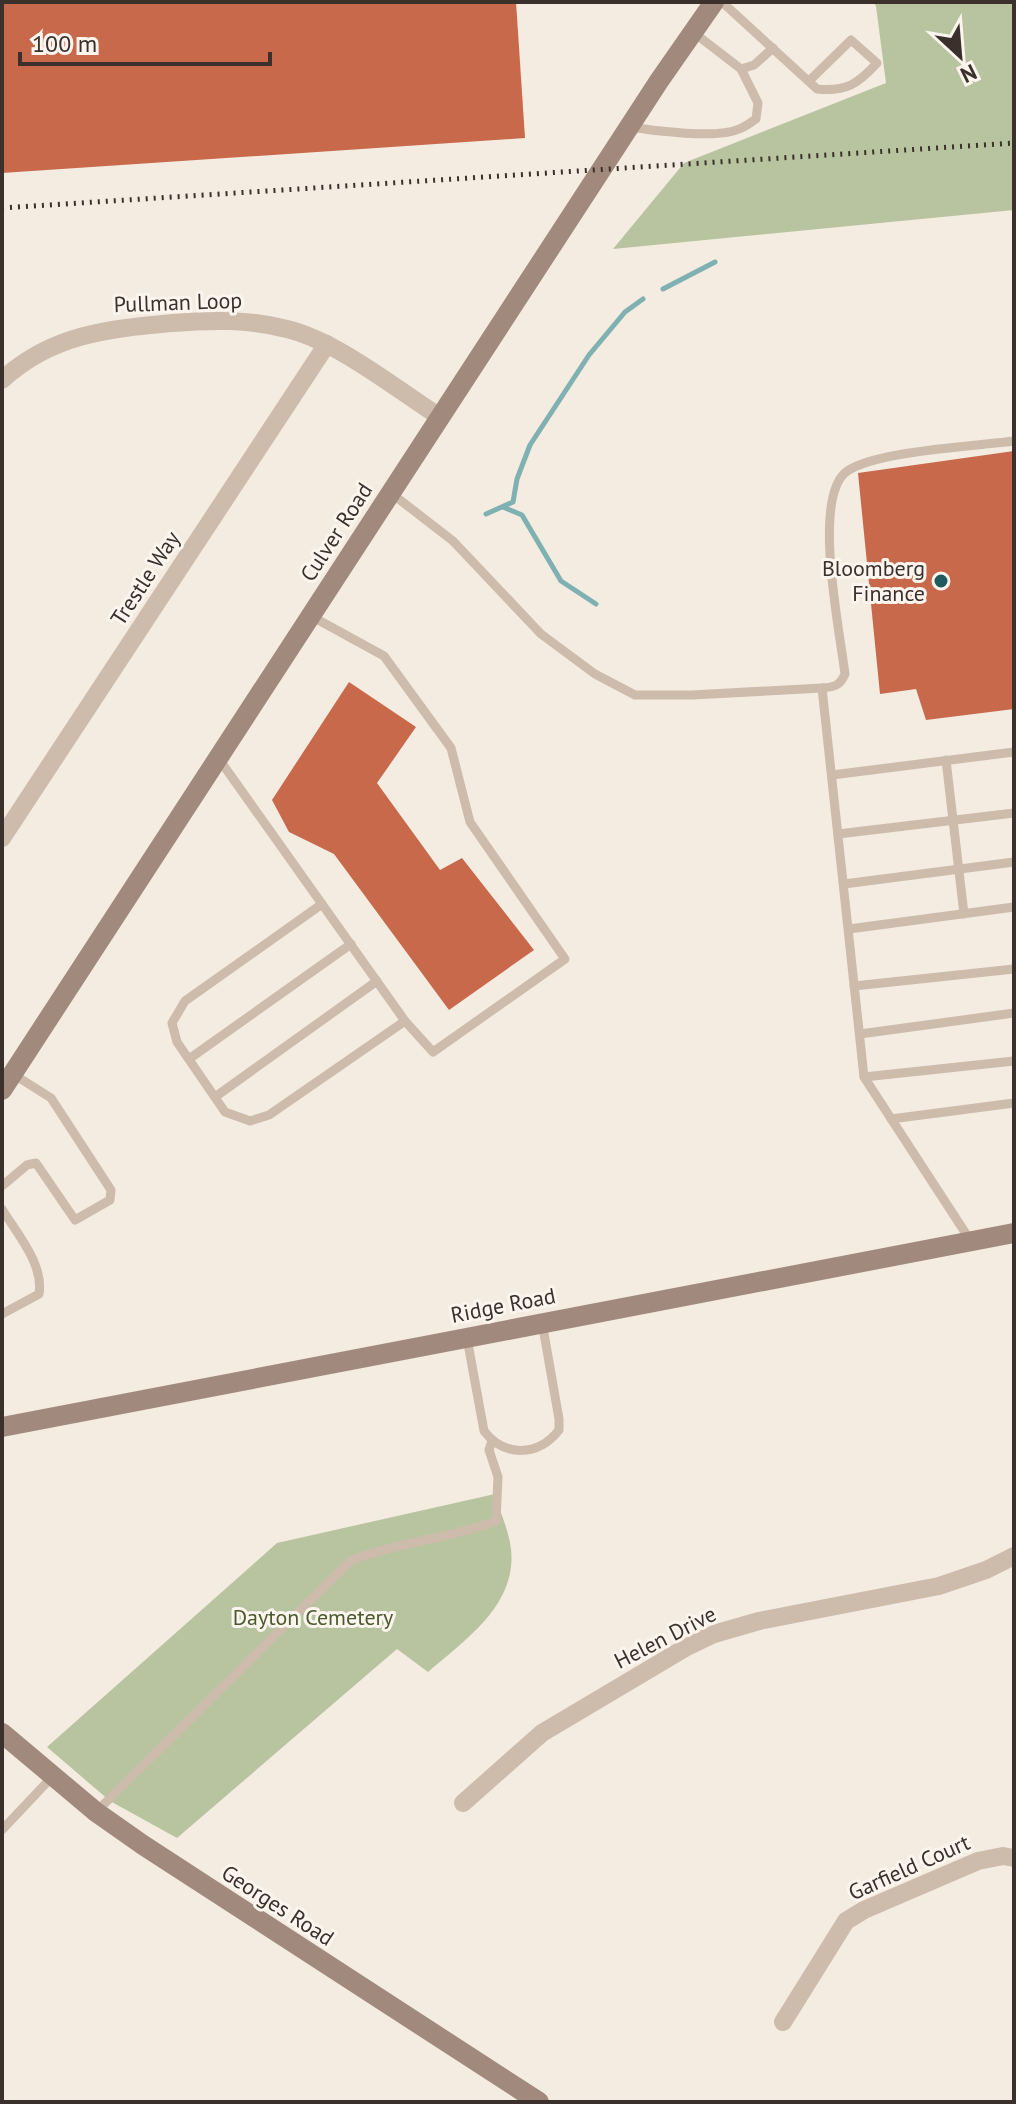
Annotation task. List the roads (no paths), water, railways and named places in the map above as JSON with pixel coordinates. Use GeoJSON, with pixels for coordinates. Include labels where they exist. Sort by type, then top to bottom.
{"type":"FeatureCollection","features":[{"type":"Feature","properties":{"kind":"street","name":"Culver Road"},"geometry":{"type":"LineString","coordinates":[[7,1082],[714,2]]}},
{"type":"Feature","properties":{"kind":"street","name":"Pullman Loop"},"geometry":{"type":"LineString","coordinates":[[2,380],[39,353],[78,336],[107,329],[238,321],[288,329],[327,344],[440,417]]}},
{"type":"Feature","properties":{"kind":"street","name":"Trestle Way"},"geometry":{"type":"LineString","coordinates":[[2,838],[327,344]]}},
{"type":"Feature","properties":{"kind":"street","name":"Ridge Road"},"geometry":{"type":"LineString","coordinates":[[2,1426],[1014,1233]]}},
{"type":"Feature","properties":{"kind":"street","name":"Helen Drive"},"geometry":{"type":"LineString","coordinates":[[463,1803],[542,1733],[714,1634],[759,1621],[939,1586],[986,1570],[1014,1556]]}},
{"type":"Feature","properties":{"kind":"street","name":"Georges Road"},"geometry":{"type":"LineString","coordinates":[[5,1740],[96,1812],[539,2102]]}},
{"type":"Feature","properties":{"kind":"street","name":"Garfield Court"},"geometry":{"type":"LineString","coordinates":[[783,2022],[846,1921],[864,1910],[978,1861],[1003,1856],[1014,1858]]}},
{"type":"Feature","properties":{"kind":"lane"},"geometry":{"type":"LineString","coordinates":[[722,2],[817,89],[834,91],[859,82],[877,63],[851,40],[809,81]]}},
{"type":"Feature","properties":{"kind":"lane"},"geometry":{"type":"LineString","coordinates":[[630,127],[681,132],[738,130],[756,119],[758,103],[741,69],[693,32]]}},
{"type":"Feature","properties":{"kind":"lane"},"geometry":{"type":"LineString","coordinates":[[741,69],[754,65],[773,48]]}},
{"type":"Feature","properties":{"kind":"lane"},"geometry":{"type":"LineString","coordinates":[[391,493],[453,541],[541,634],[595,674],[635,695],[835,687],[842,682],[845,674],[828,526],[832,493],[839,480],[848,470],[878,457],[1014,441]]}},
{"type":"Feature","properties":{"kind":"lane"},"geometry":{"type":"LineString","coordinates":[[218,758],[405,1021],[433,1052],[565,959],[470,822],[451,748],[384,656],[311,616]]}},
{"type":"Feature","properties":{"kind":"lane"},"geometry":{"type":"LineString","coordinates":[[822,688],[864,1077],[970,1240]]}},
{"type":"Feature","properties":{"kind":"lane"},"geometry":{"type":"LineString","coordinates":[[832,775],[1014,752]]}},
{"type":"Feature","properties":{"kind":"lane"},"geometry":{"type":"LineString","coordinates":[[946,760],[964,914]]}},
{"type":"Feature","properties":{"kind":"lane"},"geometry":{"type":"LineString","coordinates":[[838,834],[1014,813]]}},
{"type":"Feature","properties":{"kind":"lane"},"geometry":{"type":"LineString","coordinates":[[844,884],[1014,862]]}},
{"type":"Feature","properties":{"kind":"lane"},"geometry":{"type":"LineString","coordinates":[[322,904],[185,1001],[172,1023],[177,1042],[225,1112],[250,1121],[269,1115],[405,1021]]}},
{"type":"Feature","properties":{"kind":"lane"},"geometry":{"type":"LineString","coordinates":[[849,929],[1014,907]]}},
{"type":"Feature","properties":{"kind":"lane"},"geometry":{"type":"LineString","coordinates":[[189,1059],[351,944]]}},
{"type":"Feature","properties":{"kind":"lane"},"geometry":{"type":"LineString","coordinates":[[854,986],[1014,969]]}},
{"type":"Feature","properties":{"kind":"lane"},"geometry":{"type":"LineString","coordinates":[[215,1097],[377,981]]}},
{"type":"Feature","properties":{"kind":"lane"},"geometry":{"type":"LineString","coordinates":[[860,1034],[1014,1013]]}},
{"type":"Feature","properties":{"kind":"lane"},"geometry":{"type":"LineString","coordinates":[[864,1077],[1014,1061]]}},
{"type":"Feature","properties":{"kind":"lane"},"geometry":{"type":"LineString","coordinates":[[2,1186],[27,1165],[36,1163],[75,1220],[110,1200],[111,1190],[51,1098],[7,1082]]}},
{"type":"Feature","properties":{"kind":"lane"},"geometry":{"type":"LineString","coordinates":[[891,1119],[1014,1103]]}},
{"type":"Feature","properties":{"kind":"lane"},"geometry":{"type":"LineString","coordinates":[[2,1209],[33,1259],[41,1280],[39,1294],[2,1314]]}},
{"type":"Feature","properties":{"kind":"lane"},"geometry":{"type":"LineString","coordinates":[[467,1337],[484,1431],[492,1441],[508,1450],[533,1449],[559,1430],[542,1322]]}},
{"type":"Feature","properties":{"kind":"lane"},"geometry":{"type":"LineString","coordinates":[[96,1812],[350,1561],[378,1550],[471,1531],[496,1521],[498,1477],[489,1450],[492,1441]]}},
{"type":"Feature","properties":{"kind":"lane"},"geometry":{"type":"LineString","coordinates":[[2,1830],[52,1777]]}},
{"type":"Feature","properties":{"kind":"waterway"},"geometry":{"type":"LineString","coordinates":[[663,289],[715,262]]}},
{"type":"Feature","properties":{"kind":"waterway"},"geometry":{"type":"LineString","coordinates":[[486,514],[513,502],[517,479],[530,445],[589,355],[625,312],[643,299]]}},
{"type":"Feature","properties":{"kind":"waterway"},"geometry":{"type":"LineString","coordinates":[[503,507],[522,515],[561,581],[596,604]]}},
{"type":"Feature","properties":{"kind":"railway"},"geometry":{"type":"LineString","coordinates":[[2,208],[1014,143]]}},
{"type":"Feature","properties":{"kind":"place","name":"Bloomberg Finance"},"geometry":{"type":"Point","coordinates":[941,581]}},
{"type":"Feature","properties":{"kind":"park label","name":"Dayton Cemetery"},"geometry":{"type":"Point","coordinates":[313,1617]}}]}
